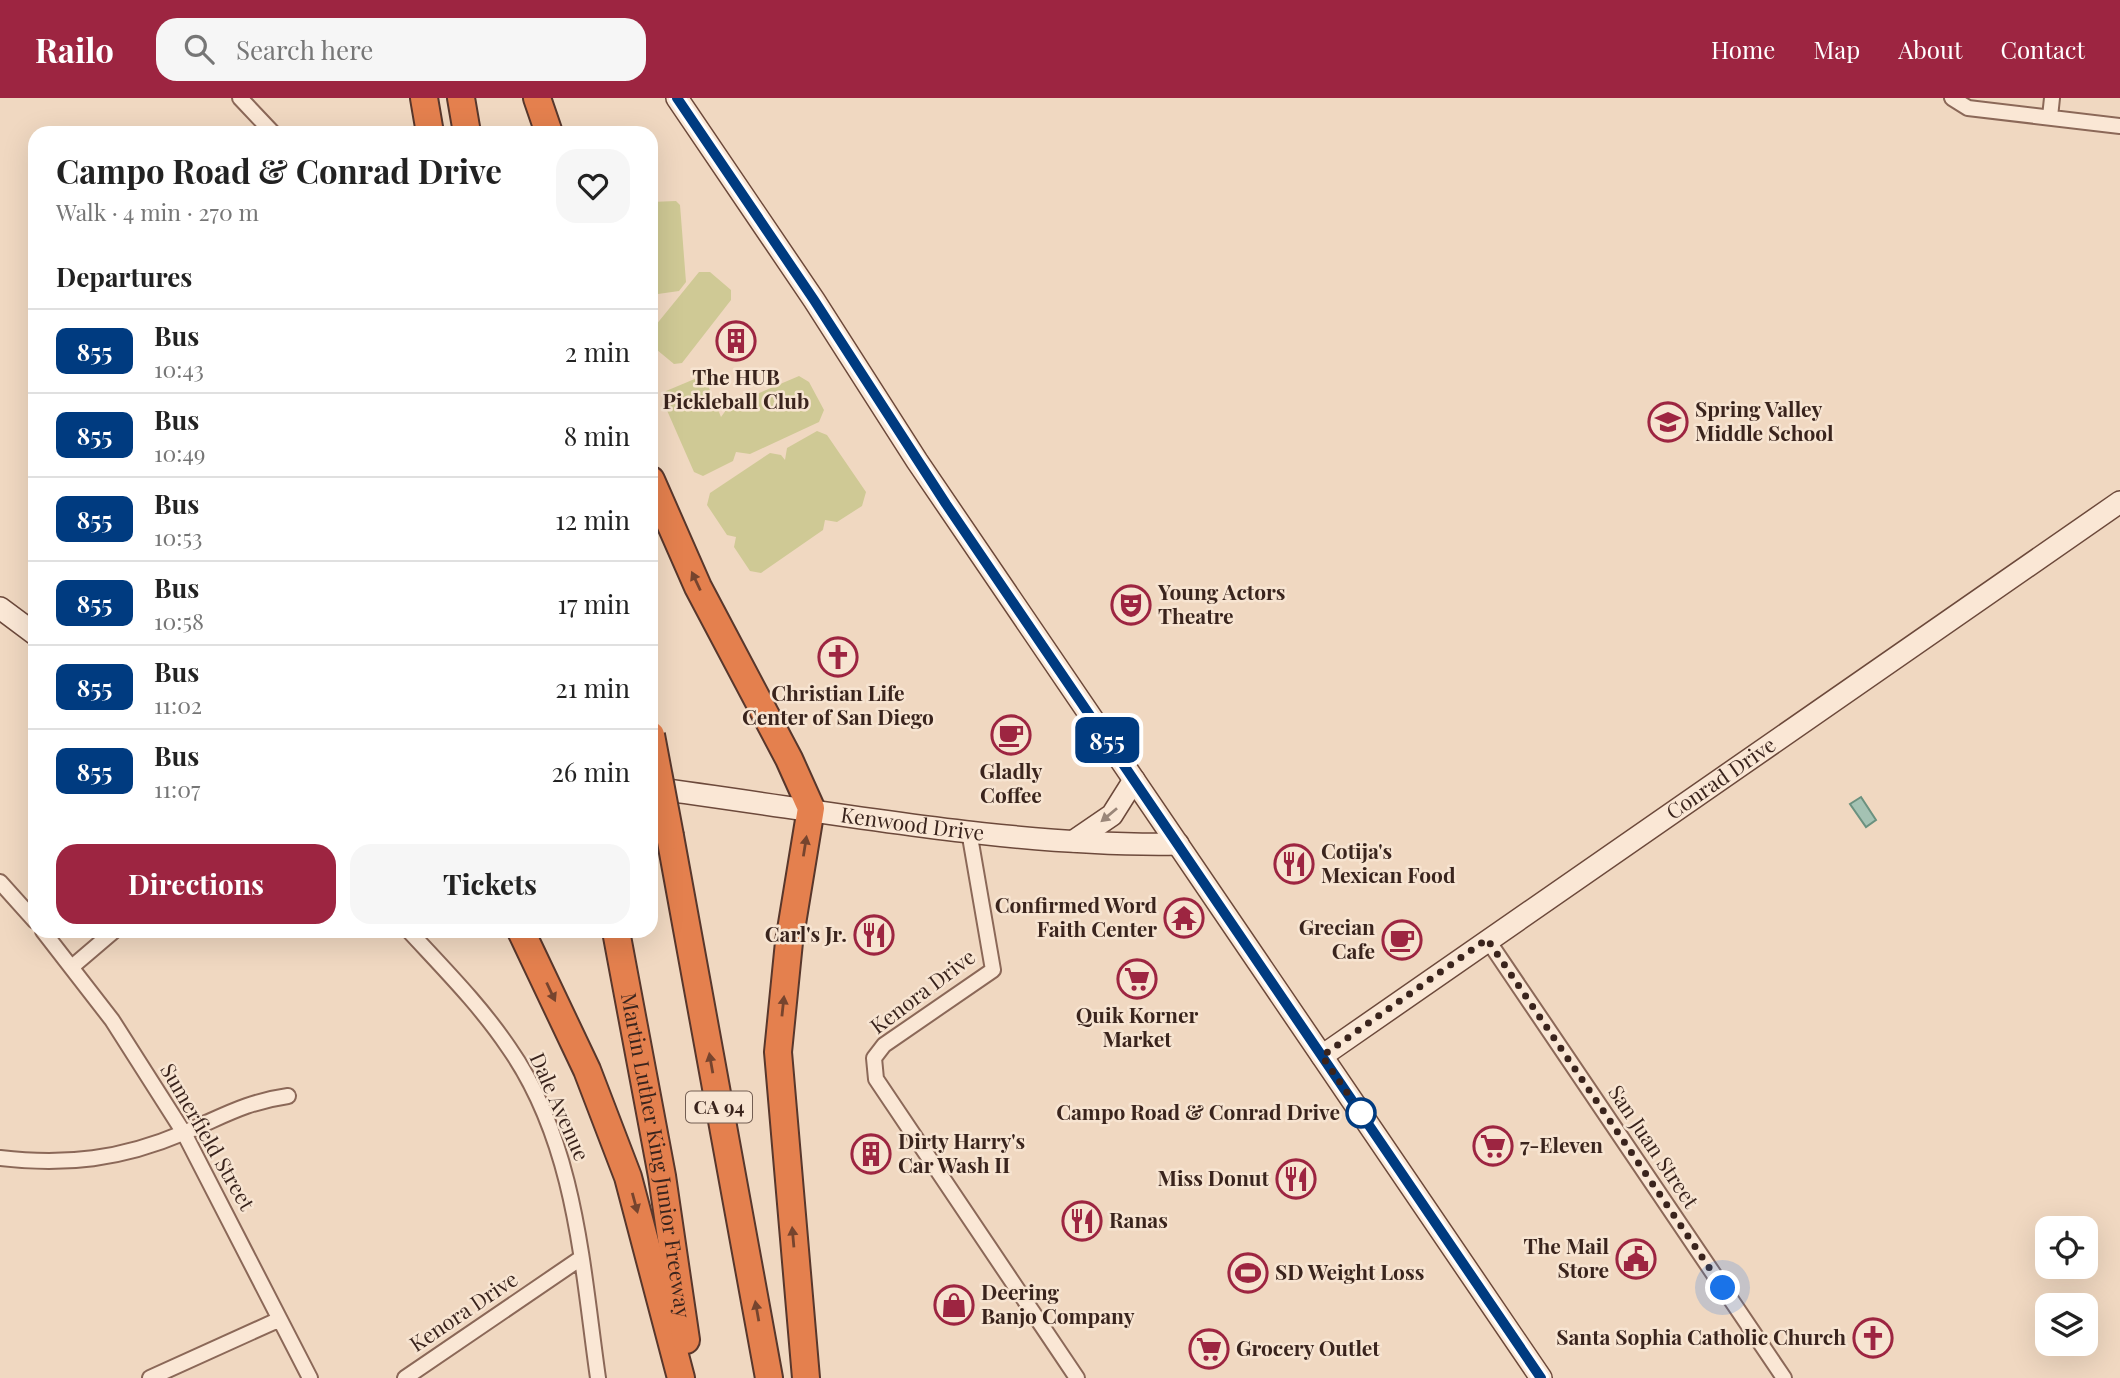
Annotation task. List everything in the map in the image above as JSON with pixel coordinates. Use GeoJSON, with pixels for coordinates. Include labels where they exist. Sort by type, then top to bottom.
{"type":"FeatureCollection","features":[{"type":"Feature","properties":{"kind":"highway"},"geometry":{"type":"LineString","coordinates":[[424,98],[429,126]]}},
{"type":"Feature","properties":{"kind":"highway"},"geometry":{"type":"LineString","coordinates":[[461,98],[466,126]]}},
{"type":"Feature","properties":{"kind":"highway"},"geometry":{"type":"LineString","coordinates":[[537,98],[542,126]]}},
{"type":"Feature","properties":{"kind":"highway"},"geometry":{"type":"LineString","coordinates":[[537,98],[547,126]]}},
{"type":"Feature","properties":{"kind":"highway"},"geometry":{"type":"LineString","coordinates":[[658,496],[698,587],[789,759],[811,808],[789,942],[778,1052],[806,1378]]}},
{"type":"Feature","properties":{"kind":"highway","name":"CA 94"},"geometry":{"type":"LineString","coordinates":[[658,772],[769,1378]]}},
{"type":"Feature","properties":{"kind":"highway"},"geometry":{"type":"LineString","coordinates":[[524,938],[587,1070],[628,1177],[681,1378]]}},
{"type":"Feature","properties":{"kind":"highway","name":"Martin Luther King Junior Freeway"},"geometry":{"type":"LineString","coordinates":[[617,938],[662,1176],[691,1378]]}},
{"type":"Feature","properties":{"kind":"main road"},"geometry":{"type":"LineString","coordinates":[[677,98],[814,300],[917,461],[1541,1378]]}},
{"type":"Feature","properties":{"kind":"main road","name":"Conrad Drive"},"geometry":{"type":"LineString","coordinates":[[1322,1056],[2120,502]]}},
{"type":"Feature","properties":{"kind":"main road"},"geometry":{"type":"LineString","coordinates":[[0,608],[28,629]]}},
{"type":"Feature","properties":{"kind":"main road"},"geometry":{"type":"LineString","coordinates":[[1073,841],[1112,815],[1134,779]]}},
{"type":"Feature","properties":{"kind":"main road","name":"Kenwood Drive"},"geometry":{"type":"LineString","coordinates":[[658,789],[969,831],[1130,845],[1178,844]]}},
{"type":"Feature","properties":{"kind":"street"},"geometry":{"type":"LineString","coordinates":[[240,98],[266,126]]}},
{"type":"Feature","properties":{"kind":"street"},"geometry":{"type":"LineString","coordinates":[[1952,98],[1968,108],[2120,126]]}},
{"type":"Feature","properties":{"kind":"street"},"geometry":{"type":"LineString","coordinates":[[2050,117],[2052,98]]}},
{"type":"Feature","properties":{"kind":"street","name":"Kenora Drive"},"geometry":{"type":"LineString","coordinates":[[969,831],[993,970],[884,1045],[874,1058],[876,1079],[1077,1378]]}},
{"type":"Feature","properties":{"kind":"street"},"geometry":{"type":"LineString","coordinates":[[0,882],[28,913]]}},
{"type":"Feature","properties":{"kind":"street","name":"Sumerfield Street"},"geometry":{"type":"LineString","coordinates":[[49,938],[73,966],[142,1065],[184,1133],[310,1378]]}},
{"type":"Feature","properties":{"kind":"street"},"geometry":{"type":"LineString","coordinates":[[73,966],[106,938]]}},
{"type":"Feature","properties":{"kind":"street","name":"Dale Avenue"},"geometry":{"type":"LineString","coordinates":[[415,938],[484,1014],[511,1049],[534,1090],[567,1174],[598,1378]]}},
{"type":"Feature","properties":{"kind":"street","name":"San Juan Street"},"geometry":{"type":"LineString","coordinates":[[1487,939],[1784,1378]]}},
{"type":"Feature","properties":{"kind":"street"},"geometry":{"type":"LineString","coordinates":[[0,1158],[50,1163],[99,1159],[147,1147],[255,1101],[288,1096]]}},
{"type":"Feature","properties":{"kind":"street","name":"Kenora Drive"},"geometry":{"type":"LineString","coordinates":[[405,1378],[581,1258]]}},
{"type":"Feature","properties":{"kind":"street"},"geometry":{"type":"LineString","coordinates":[[150,1378],[278,1320]]}},
{"type":"Feature","properties":{"kind":"shaded area"},"geometry":{"type":"Polygon","coordinates":[[[676,201],[680,205],[686,282],[679,291],[658,294],[658,202],[676,201]]]}},
{"type":"Feature","properties":{"kind":"shaded area"},"geometry":{"type":"Polygon","coordinates":[[[699,272],[710,272],[731,290],[731,300],[682,363],[674,364],[658,351],[658,322],[699,272]]]}},
{"type":"Feature","properties":{"kind":"shaded area"},"geometry":{"type":"Polygon","coordinates":[[[799,376],[809,382],[824,410],[819,422],[750,454],[736,452],[733,461],[703,476],[694,472],[662,399],[666,391],[697,378],[707,383],[721,417],[729,406],[799,376]]]}},
{"type":"Feature","properties":{"kind":"shaded area"},"geometry":{"type":"Polygon","coordinates":[[[817,431],[827,435],[866,492],[862,506],[837,522],[825,520],[823,530],[761,573],[750,571],[734,547],[736,537],[727,535],[707,505],[710,493],[770,453],[781,455],[785,460],[787,448],[817,431]]]}},
{"type":"Feature","properties":{"kind":"shaded area"},"geometry":{"type":"Polygon","coordinates":[[[1861,797],[1876,820],[1866,827],[1850,804],[1861,797]]]}},
{"type":"Feature","properties":{"kind":"bus line","name":"855"},"geometry":{"type":"LineString","coordinates":[[677,98],[814,300],[946,504],[1541,1378]]}},
{"type":"Feature","properties":{"kind":"place","name":"The HUB Pickleball Club"},"geometry":{"type":"Point","coordinates":[736,341]}},
{"type":"Feature","properties":{"kind":"place","name":"Spring Valley Middle School"},"geometry":{"type":"Point","coordinates":[1668,422]}},
{"type":"Feature","properties":{"kind":"place","name":"Young Actors Theatre"},"geometry":{"type":"Point","coordinates":[1131,605]}},
{"type":"Feature","properties":{"kind":"place","name":"Christian Life Center of San Diego"},"geometry":{"type":"Point","coordinates":[838,657]}},
{"type":"Feature","properties":{"kind":"place","name":"Gladly Coffee"},"geometry":{"type":"Point","coordinates":[1011,735]}},
{"type":"Feature","properties":{"kind":"place","name":"Cotija's Mexican Food"},"geometry":{"type":"Point","coordinates":[1294,864]}},
{"type":"Feature","properties":{"kind":"place","name":"Confirmed Word Faith Center"},"geometry":{"type":"Point","coordinates":[1184,918]}},
{"type":"Feature","properties":{"kind":"place","name":"Carl's Jr."},"geometry":{"type":"Point","coordinates":[874,935]}},
{"type":"Feature","properties":{"kind":"place","name":"Grecian Cafe"},"geometry":{"type":"Point","coordinates":[1402,940]}},
{"type":"Feature","properties":{"kind":"place","name":"Quik Korner Market"},"geometry":{"type":"Point","coordinates":[1137,979]}},
{"type":"Feature","properties":{"kind":"place","name":"Campo Road & Conrad Drive"},"geometry":{"type":"Point","coordinates":[1361,1113]}},
{"type":"Feature","properties":{"kind":"place","name":"7-Eleven"},"geometry":{"type":"Point","coordinates":[1493,1146]}},
{"type":"Feature","properties":{"kind":"place","name":"Dirty Harry's Car Wash II"},"geometry":{"type":"Point","coordinates":[871,1154]}},
{"type":"Feature","properties":{"kind":"place","name":"Miss Donut"},"geometry":{"type":"Point","coordinates":[1296,1179]}},
{"type":"Feature","properties":{"kind":"place","name":"Ranas"},"geometry":{"type":"Point","coordinates":[1082,1221]}},
{"type":"Feature","properties":{"kind":"place","name":"The Mail Store"},"geometry":{"type":"Point","coordinates":[1636,1259]}},
{"type":"Feature","properties":{"kind":"place","name":"SD Weight Loss"},"geometry":{"type":"Point","coordinates":[1248,1273]}},
{"type":"Feature","properties":{"kind":"place","name":"Deering Banjo Company"},"geometry":{"type":"Point","coordinates":[954,1305]}},
{"type":"Feature","properties":{"kind":"place","name":"Santa Sophia Catholic Church"},"geometry":{"type":"Point","coordinates":[1873,1338]}},
{"type":"Feature","properties":{"kind":"place","name":"Grocery Outlet"},"geometry":{"type":"Point","coordinates":[1209,1349]}},
{"type":"Feature","properties":{"kind":"route"},"geometry":{"type":"LineString","coordinates":[[1361,1113],[1322,1056],[1487,939],[1723,1288]]}}]}
